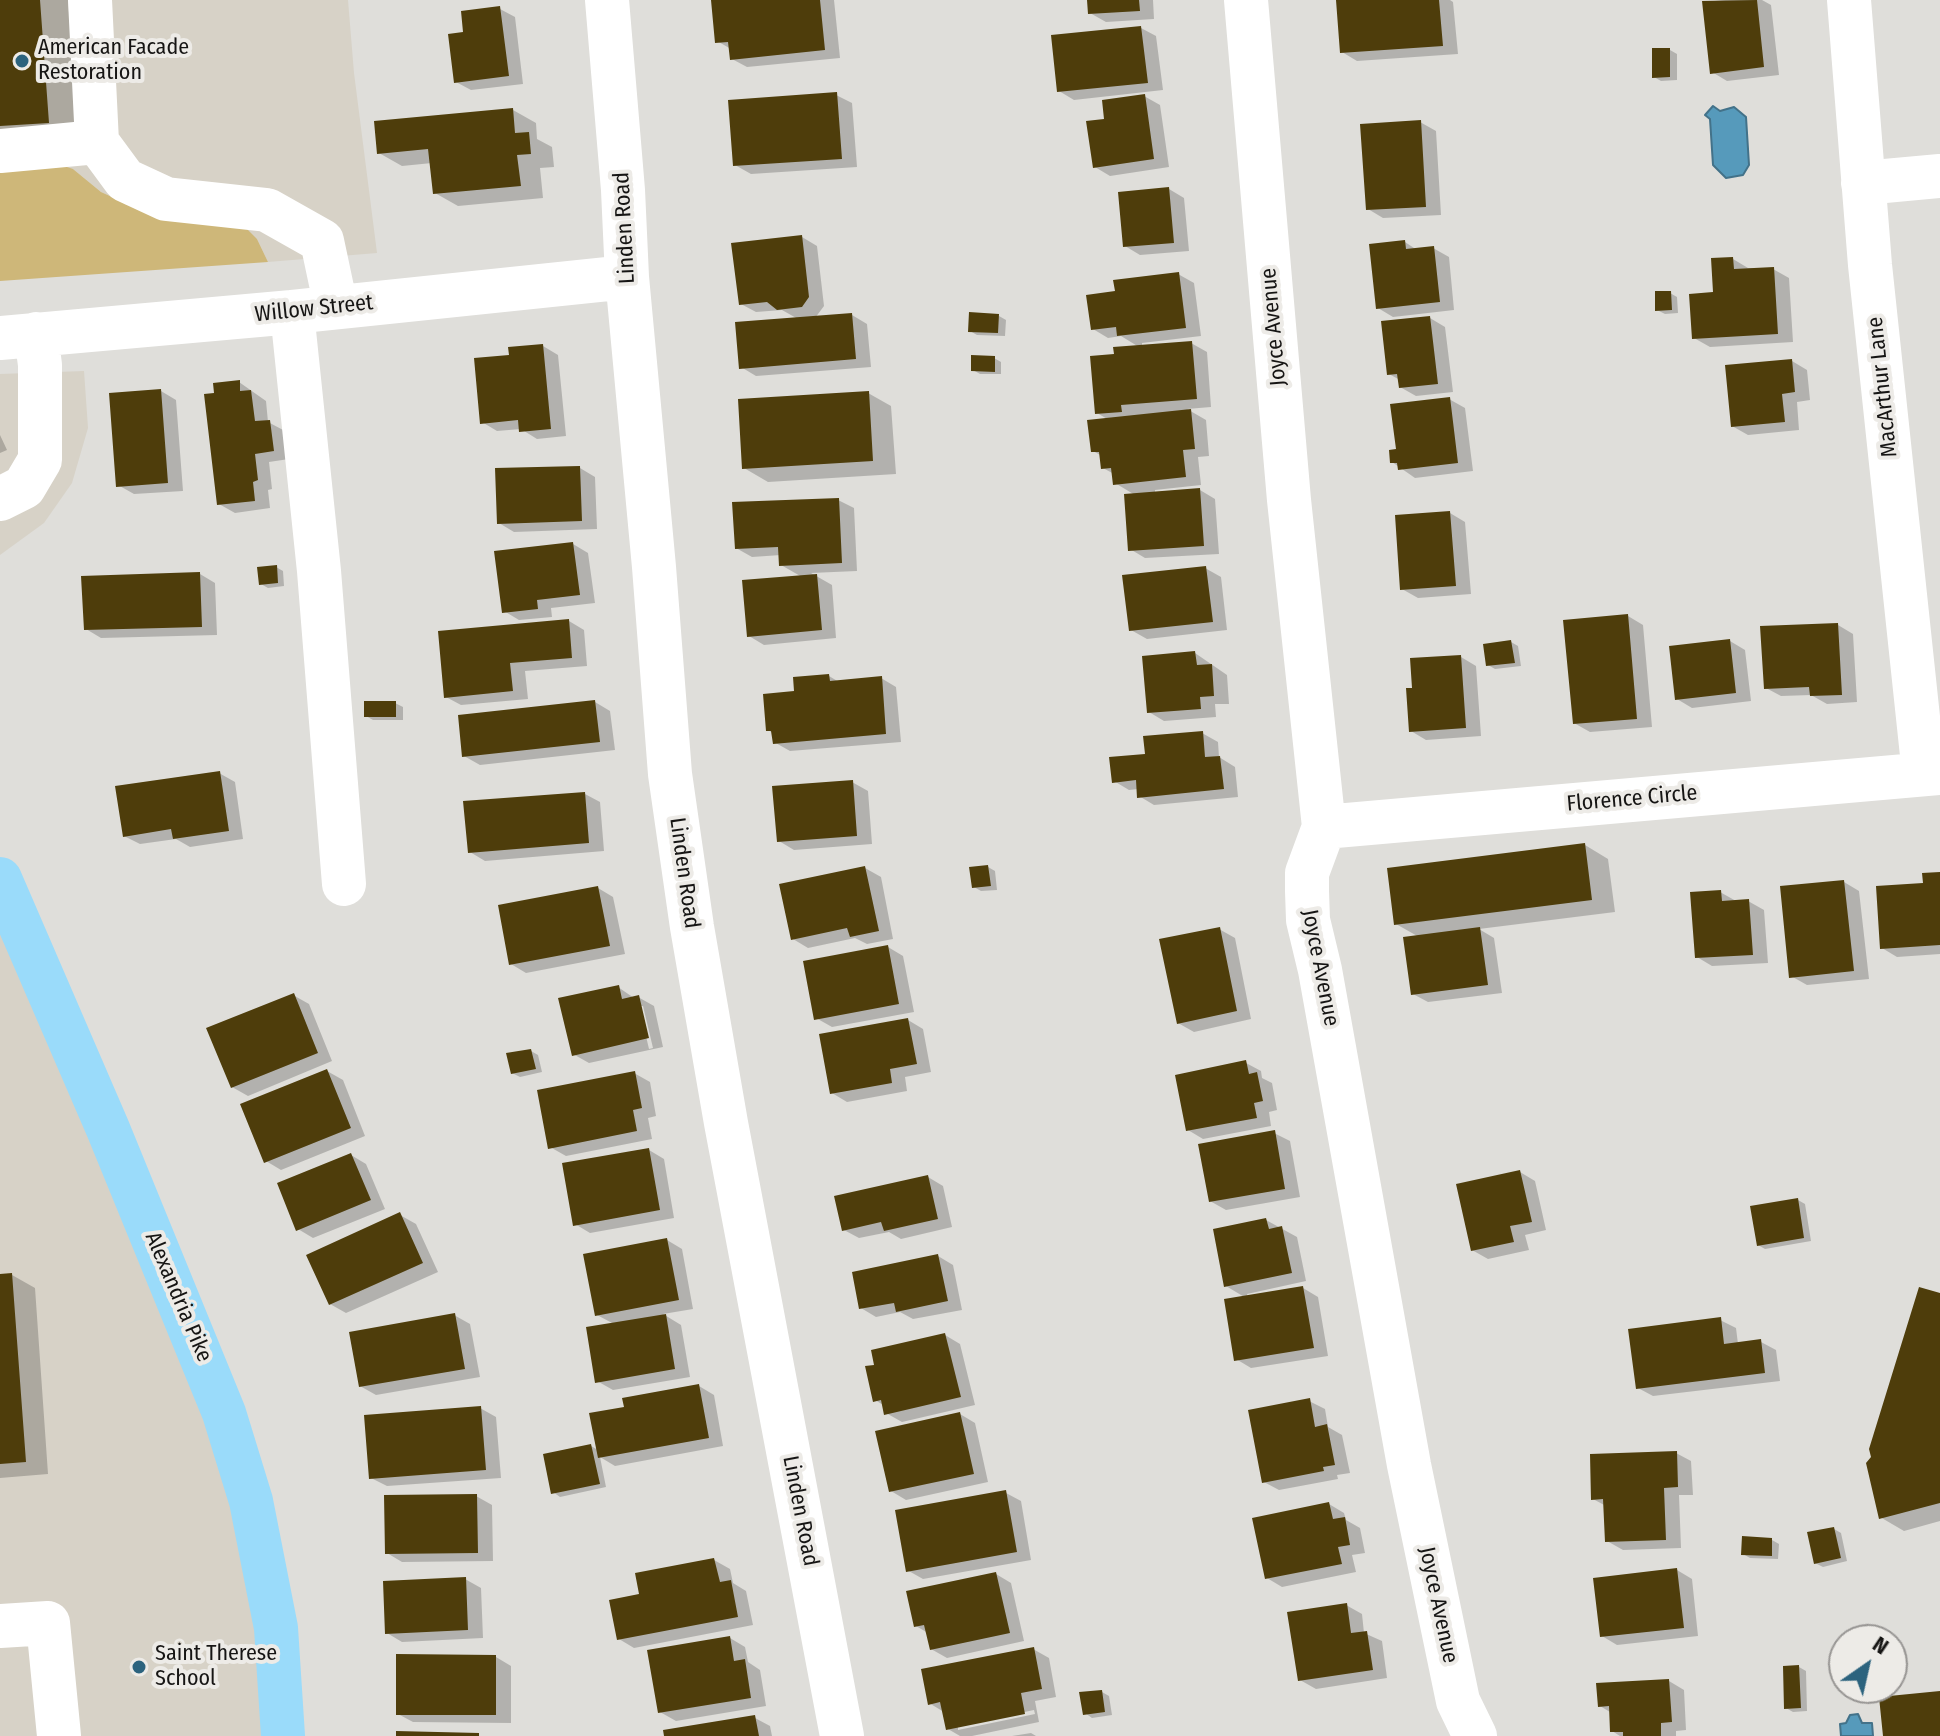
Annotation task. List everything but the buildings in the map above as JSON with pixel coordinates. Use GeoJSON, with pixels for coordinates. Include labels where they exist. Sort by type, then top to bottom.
{"type":"FeatureCollection","features":[{"type":"Feature","properties":{"kind":"main road","name":"Alexandria Pike"},"geometry":{"type":"LineString","coordinates":[[0,879],[202,1353],[224,1413],[251,1501],[276,1628],[283,1736]]}},
{"type":"Feature","properties":{"kind":"street"},"geometry":{"type":"LineString","coordinates":[[90,0],[97,142],[125,180],[166,199],[267,210],[322,241],[336,307]]}},
{"type":"Feature","properties":{"kind":"street","name":"Linden Road"},"geometry":{"type":"LineString","coordinates":[[607,0],[627,277],[670,774],[692,927],[737,1181],[842,1736]]}},
{"type":"Feature","properties":{"kind":"street","name":"Joyce Avenue"},"geometry":{"type":"LineString","coordinates":[[1246,0],[1289,500],[1324,827],[1307,873],[1308,920],[1347,1113],[1393,1383],[1423,1533],[1458,1701],[1475,1736]]}},
{"type":"Feature","properties":{"kind":"street","name":"MacArthur Lane"},"geometry":{"type":"LineString","coordinates":[[1849,0],[1863,183],[1932,774]]}},
{"type":"Feature","properties":{"kind":"street"},"geometry":{"type":"LineString","coordinates":[[0,151],[97,142]]}},
{"type":"Feature","properties":{"kind":"street"},"geometry":{"type":"LineString","coordinates":[[1863,183],[1940,176]]}},
{"type":"Feature","properties":{"kind":"street","name":"Willow Street"},"geometry":{"type":"LineString","coordinates":[[18,336],[292,312],[627,277]]}},
{"type":"Feature","properties":{"kind":"street"},"geometry":{"type":"LineString","coordinates":[[292,312],[319,571],[344,884]]}},
{"type":"Feature","properties":{"kind":"street"},"geometry":{"type":"LineString","coordinates":[[0,499],[24,487],[40,460],[40,365],[18,336]]}},
{"type":"Feature","properties":{"kind":"street","name":"Florence Circle"},"geometry":{"type":"LineString","coordinates":[[1324,827],[1932,774]]}},
{"type":"Feature","properties":{"kind":"street"},"geometry":{"type":"LineString","coordinates":[[0,1626],[48,1623],[59,1736]]}},
{"type":"Feature","properties":{"kind":"shaded area"},"geometry":{"type":"Polygon","coordinates":[[[0,0],[348,0],[377,253],[268,262],[257,239],[147,213],[101,192],[73,169],[0,171],[0,0]]]}},
{"type":"Feature","properties":{"kind":"shaded area"},"geometry":{"type":"Polygon","coordinates":[[[61,165],[73,169],[101,192],[147,213],[245,227],[257,239],[268,262],[0,281],[0,171],[61,165]]]}},
{"type":"Feature","properties":{"kind":"shaded area"},"geometry":{"type":"Polygon","coordinates":[[[84,371],[88,428],[72,483],[44,523],[0,555],[0,374],[84,371]]]}},
{"type":"Feature","properties":{"kind":"shaded area"},"geometry":{"type":"Polygon","coordinates":[[[0,879],[202,1353],[283,1736],[0,1736],[0,879]]]}},
{"type":"Feature","properties":{"kind":"water"},"geometry":{"type":"Polygon","coordinates":[[[1713,106],[1720,111],[1734,107],[1746,117],[1749,165],[1743,175],[1726,178],[1713,165],[1710,119],[1705,115],[1713,106]]]}},
{"type":"Feature","properties":{"kind":"water"},"geometry":{"type":"Polygon","coordinates":[[[1858,1714],[1862,1723],[1872,1723],[1873,1736],[1841,1736],[1840,1724],[1846,1723],[1850,1715],[1858,1714]]]}},
{"type":"Feature","properties":{"kind":"place","name":"American Facade Restoration"},"geometry":{"type":"Point","coordinates":[22,61]}},
{"type":"Feature","properties":{"kind":"place","name":"Saint Therese School"},"geometry":{"type":"Point","coordinates":[139,1667]}}]}
